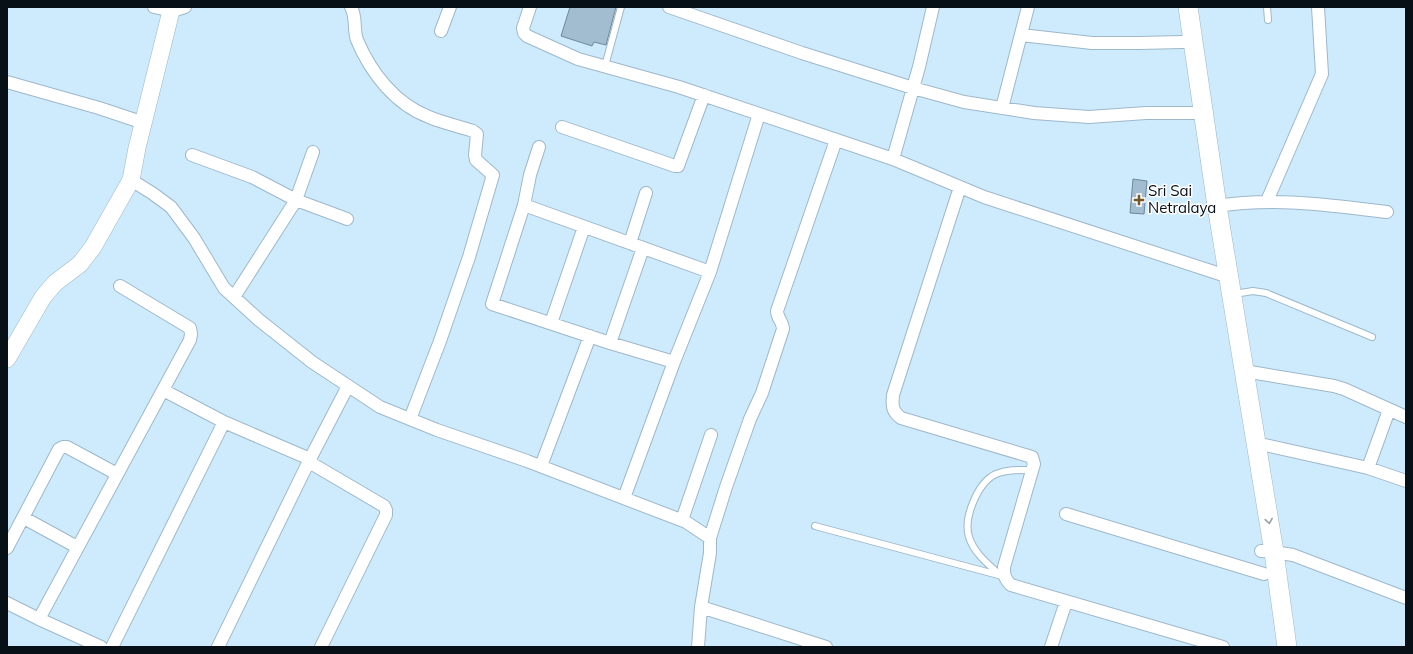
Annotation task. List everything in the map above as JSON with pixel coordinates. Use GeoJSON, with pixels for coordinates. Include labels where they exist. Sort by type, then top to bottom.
{"type":"FeatureCollection","features":[{"type":"Feature","properties":{"kind":"main road"},"geometry":{"type":"LineString","coordinates":[[1177,7],[1267,552],[1287,647]]}},
{"type":"Feature","properties":{"kind":"main road"},"geometry":{"type":"LineString","coordinates":[[1188,7],[1217,206],[1256,443],[1267,552],[1264,574],[1274,647]]}},
{"type":"Feature","properties":{"kind":"street"},"geometry":{"type":"LineString","coordinates":[[7,358],[43,298],[56,282],[80,264],[93,247],[131,180],[144,123],[176,8],[154,7]]}},
{"type":"Feature","properties":{"kind":"street"},"geometry":{"type":"LineString","coordinates":[[352,7],[355,18],[355,35],[369,64],[388,90],[401,101],[429,117],[473,131],[477,134],[476,160],[493,175],[466,264],[440,341],[410,419]]}},
{"type":"Feature","properties":{"kind":"street"},"geometry":{"type":"LineString","coordinates":[[442,31],[450,7]]}},
{"type":"Feature","properties":{"kind":"street"},"geometry":{"type":"LineString","coordinates":[[530,7],[523,28],[524,33],[527,36],[578,59],[704,95],[893,159],[984,197],[1220,274]]}},
{"type":"Feature","properties":{"kind":"street"},"geometry":{"type":"LineString","coordinates":[[669,7],[802,53],[913,88],[964,102],[1034,113],[1088,117],[1146,113],[1194,113]]}},
{"type":"Feature","properties":{"kind":"street"},"geometry":{"type":"LineString","coordinates":[[1002,108],[1028,7]]}},
{"type":"Feature","properties":{"kind":"street"},"geometry":{"type":"LineString","coordinates":[[1267,201],[1322,74],[1318,7]]}},
{"type":"Feature","properties":{"kind":"street"},"geometry":{"type":"LineString","coordinates":[[893,159],[913,88],[929,8]]}},
{"type":"Feature","properties":{"kind":"street"},"geometry":{"type":"LineString","coordinates":[[1021,35],[1092,42],[1139,44],[1183,42]]}},
{"type":"Feature","properties":{"kind":"street"},"geometry":{"type":"LineString","coordinates":[[7,82],[99,108],[144,123]]}},
{"type":"Feature","properties":{"kind":"street"},"geometry":{"type":"LineString","coordinates":[[562,127],[678,166],[704,95]]}},
{"type":"Feature","properties":{"kind":"street"},"geometry":{"type":"LineString","coordinates":[[624,498],[674,362],[710,272],[759,114]]}},
{"type":"Feature","properties":{"kind":"street"},"geometry":{"type":"LineString","coordinates":[[698,647],[701,607],[710,553],[710,538],[726,487],[750,419],[762,393],[783,329],[783,325],[778,317],[777,311],[836,140]]}},
{"type":"Feature","properties":{"kind":"street"},"geometry":{"type":"LineString","coordinates":[[539,147],[530,175],[524,205],[492,304],[610,343],[674,362]]}},
{"type":"Feature","properties":{"kind":"street"},"geometry":{"type":"LineString","coordinates":[[234,297],[296,200],[313,152]]}},
{"type":"Feature","properties":{"kind":"street"},"geometry":{"type":"LineString","coordinates":[[192,155],[252,177],[296,200],[347,219]]}},
{"type":"Feature","properties":{"kind":"street"},"geometry":{"type":"LineString","coordinates":[[131,180],[171,207],[194,238],[224,288],[259,320],[312,362],[380,407],[437,430],[541,466],[682,520],[710,538]]}},
{"type":"Feature","properties":{"kind":"street"},"geometry":{"type":"LineString","coordinates":[[960,187],[893,395],[892,404],[895,413],[901,418],[1032,458],[1034,464],[1033,470],[1004,567],[1004,578],[1011,585],[1223,647]]}},
{"type":"Feature","properties":{"kind":"street"},"geometry":{"type":"LineString","coordinates":[[630,243],[646,193]]}},
{"type":"Feature","properties":{"kind":"street"},"geometry":{"type":"LineString","coordinates":[[1217,206],[1267,201],[1304,202],[1387,212]]}},
{"type":"Feature","properties":{"kind":"street"},"geometry":{"type":"LineString","coordinates":[[524,205],[710,272]]}},
{"type":"Feature","properties":{"kind":"street"},"geometry":{"type":"LineString","coordinates":[[551,323],[584,227]]}},
{"type":"Feature","properties":{"kind":"street"},"geometry":{"type":"LineString","coordinates":[[610,343],[643,248]]}},
{"type":"Feature","properties":{"kind":"street"},"geometry":{"type":"LineString","coordinates":[[39,619],[190,340],[190,328],[120,286]]}},
{"type":"Feature","properties":{"kind":"street"},"geometry":{"type":"LineString","coordinates":[[541,466],[590,336]]}},
{"type":"Feature","properties":{"kind":"street"},"geometry":{"type":"LineString","coordinates":[[1244,371],[1334,386],[1406,418]]}},
{"type":"Feature","properties":{"kind":"street"},"geometry":{"type":"LineString","coordinates":[[218,647],[309,460],[348,386]]}},
{"type":"Feature","properties":{"kind":"street"},"geometry":{"type":"LineString","coordinates":[[163,390],[224,422],[309,460],[384,506],[386,515],[321,647]]}},
{"type":"Feature","properties":{"kind":"street"},"geometry":{"type":"LineString","coordinates":[[1368,468],[1389,410]]}},
{"type":"Feature","properties":{"kind":"street"},"geometry":{"type":"LineString","coordinates":[[112,647],[224,422]]}},
{"type":"Feature","properties":{"kind":"street"},"geometry":{"type":"LineString","coordinates":[[682,520],[711,435]]}},
{"type":"Feature","properties":{"kind":"street"},"geometry":{"type":"LineString","coordinates":[[1256,443],[1368,468],[1406,481]]}},
{"type":"Feature","properties":{"kind":"street"},"geometry":{"type":"LineString","coordinates":[[7,548],[59,449],[67,447],[117,474]]}},
{"type":"Feature","properties":{"kind":"street"},"geometry":{"type":"LineString","coordinates":[[1066,514],[1264,574]]}},
{"type":"Feature","properties":{"kind":"street"},"geometry":{"type":"LineString","coordinates":[[24,518],[77,547]]}},
{"type":"Feature","properties":{"kind":"street"},"geometry":{"type":"LineString","coordinates":[[1267,552],[1292,555],[1406,598]]}},
{"type":"Feature","properties":{"kind":"street"},"geometry":{"type":"LineString","coordinates":[[1051,647],[1066,602]]}},
{"type":"Feature","properties":{"kind":"street"},"geometry":{"type":"LineString","coordinates":[[7,605],[101,647]]}},
{"type":"Feature","properties":{"kind":"street"},"geometry":{"type":"LineString","coordinates":[[701,607],[818,646]]}},
{"type":"Feature","properties":{"kind":"lane"},"geometry":{"type":"LineString","coordinates":[[604,66],[621,7]]}},
{"type":"Feature","properties":{"kind":"lane"},"geometry":{"type":"LineString","coordinates":[[1267,7],[1268,20]]}},
{"type":"Feature","properties":{"kind":"lane"},"geometry":{"type":"LineString","coordinates":[[1232,294],[1253,291],[1266,293],[1372,337]]}},
{"type":"Feature","properties":{"kind":"lane"},"geometry":{"type":"LineString","coordinates":[[1004,578],[977,553],[968,537],[968,518],[973,501],[983,484],[996,474],[1013,470],[1033,470]]}},
{"type":"Feature","properties":{"kind":"lane"},"geometry":{"type":"LineString","coordinates":[[815,526],[1004,578]]}},
{"type":"Feature","properties":{"kind":"building"},"geometry":{"type":"Polygon","coordinates":[[[570,7],[616,7],[606,45],[594,42],[592,46],[561,36],[570,7]]]}},
{"type":"Feature","properties":{"kind":"building"},"geometry":{"type":"Polygon","coordinates":[[[1133,179],[1147,181],[1144,214],[1130,213],[1133,179]]]}},
{"type":"Feature","properties":{"kind":"place","name":"Sri Sai Netralaya"},"geometry":{"type":"Point","coordinates":[1139,200]}}]}
